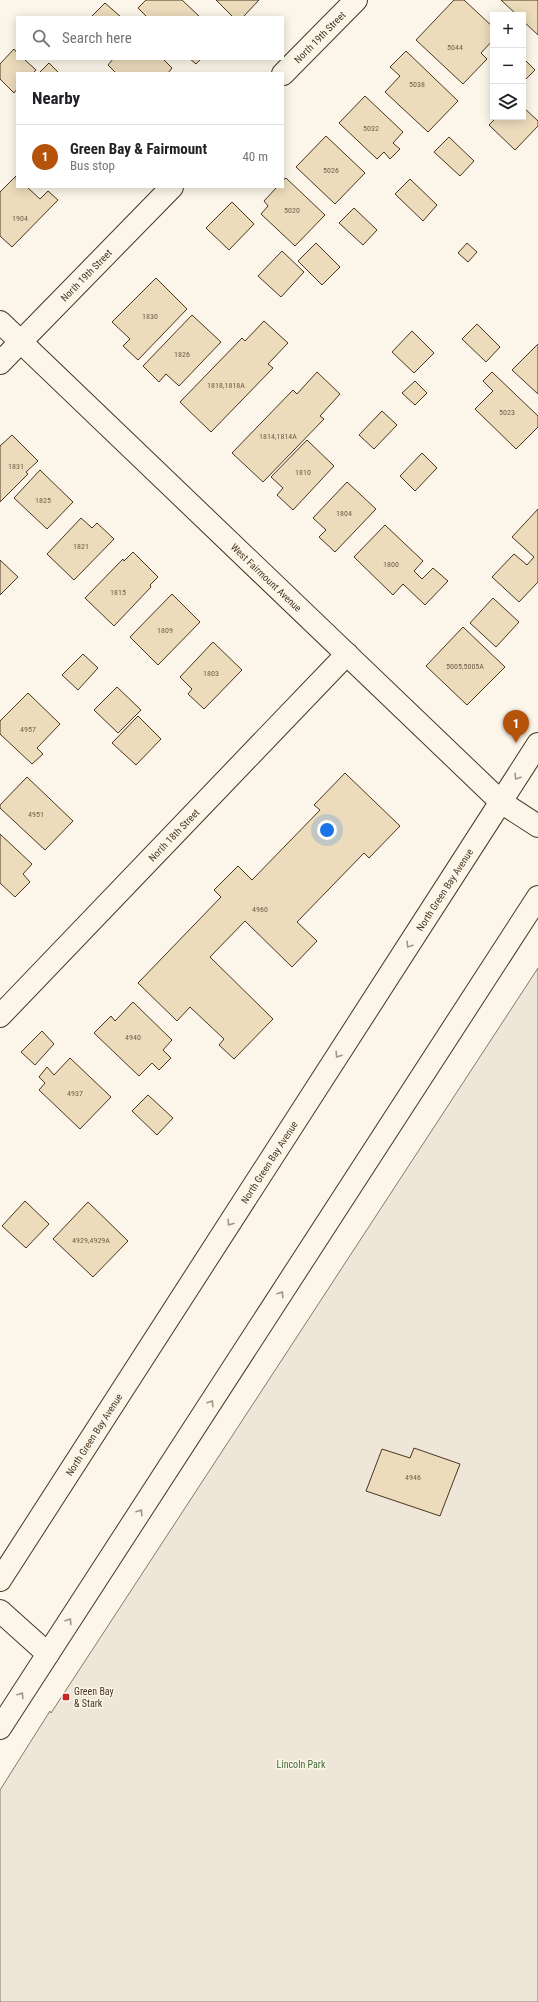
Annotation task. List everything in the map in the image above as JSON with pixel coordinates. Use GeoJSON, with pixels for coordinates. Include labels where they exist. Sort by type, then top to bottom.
{"type":"FeatureCollection","features":[{"type":"Feature","properties":{"kind":"main road","name":"North 19th Street"},"geometry":{"type":"LineString","coordinates":[[284,73],[356,0]]}},
{"type":"Feature","properties":{"kind":"main road","name":"North 19th Street"},"geometry":{"type":"LineString","coordinates":[[0,363],[171,188]]}},
{"type":"Feature","properties":{"kind":"main road","name":"West Fairmount Avenue"},"geometry":{"type":"LineString","coordinates":[[0,322],[501,802],[538,826]]}},
{"type":"Feature","properties":{"kind":"main road","name":"North 18th Street"},"geometry":{"type":"LineString","coordinates":[[0,1016],[347,654]]}},
{"type":"Feature","properties":{"kind":"main road","name":"North Green Bay Avenue"},"geometry":{"type":"LineString","coordinates":[[0,1580],[538,744]]}},
{"type":"Feature","properties":{"kind":"main road"},"geometry":{"type":"LineString","coordinates":[[0,1728],[538,897]]}},
{"type":"Feature","properties":{"kind":"main road"},"geometry":{"type":"LineString","coordinates":[[0,1611],[48,1654]]}},
{"type":"Feature","properties":{"kind":"green space","name":"Lincoln Park"},"geometry":{"type":"Polygon","coordinates":[[[538,968],[538,2002],[0,2002],[0,1790],[50,1711],[51,1713],[538,968]]]}},
{"type":"Feature","properties":{"kind":"building"},"geometry":{"type":"Polygon","coordinates":[[[146,0],[182,0],[199,16],[146,16],[138,8],[146,0]]]}},
{"type":"Feature","properties":{"kind":"building"},"geometry":{"type":"Polygon","coordinates":[[[216,0],[259,0],[244,16],[232,16],[216,0]]]}},
{"type":"Feature","properties":{"kind":"building"},"geometry":{"type":"Polygon","coordinates":[[[454,0],[464,0],[490,24],[490,43],[481,53],[487,59],[463,84],[416,40],[454,0]]]}},
{"type":"Feature","properties":{"kind":"building"},"geometry":{"type":"Polygon","coordinates":[[[501,0],[538,0],[538,35],[526,24],[526,12],[514,12],[501,0]]]}},
{"type":"Feature","properties":{"kind":"building"},"geometry":{"type":"Polygon","coordinates":[[[105,3],[120,16],[92,16],[105,3]]]}},
{"type":"Feature","properties":{"kind":"building"},"geometry":{"type":"Polygon","coordinates":[[[14,49],[16,52],[16,60],[25,60],[36,70],[34,72],[16,72],[16,90],[14,93],[0,79],[0,64],[14,49]]]}},
{"type":"Feature","properties":{"kind":"building"},"geometry":{"type":"Polygon","coordinates":[[[406,51],[458,101],[428,132],[385,92],[400,76],[390,67],[406,51]]]}},
{"type":"Feature","properties":{"kind":"building"},"geometry":{"type":"Polygon","coordinates":[[[112,60],[164,60],[172,68],[169,72],[115,72],[108,65],[112,60]]]}},
{"type":"Feature","properties":{"kind":"building"},"geometry":{"type":"Polygon","coordinates":[[[191,60],[200,60],[196,64],[191,60]]]}},
{"type":"Feature","properties":{"kind":"building"},"geometry":{"type":"Polygon","coordinates":[[[526,61],[535,70],[526,79],[526,61]]]}},
{"type":"Feature","properties":{"kind":"building"},"geometry":{"type":"Polygon","coordinates":[[[49,63],[58,72],[40,72],[49,63]]]}},
{"type":"Feature","properties":{"kind":"building"},"geometry":{"type":"Polygon","coordinates":[[[365,96],[403,132],[393,143],[400,149],[390,159],[384,152],[377,159],[339,123],[365,96]]]}},
{"type":"Feature","properties":{"kind":"building"},"geometry":{"type":"Polygon","coordinates":[[[526,110],[538,121],[538,126],[515,150],[489,125],[494,120],[526,120],[526,110]]]}},
{"type":"Feature","properties":{"kind":"building"},"geometry":{"type":"Polygon","coordinates":[[[326,136],[365,173],[335,204],[296,167],[326,136]]]}},
{"type":"Feature","properties":{"kind":"building"},"geometry":{"type":"Polygon","coordinates":[[[449,137],[474,161],[460,176],[434,152],[449,137]]]}},
{"type":"Feature","properties":{"kind":"building"},"geometry":{"type":"Polygon","coordinates":[[[16,176],[16,188],[28,188],[40,199],[48,191],[58,200],[12,247],[0,236],[0,192],[16,176]]]}},
{"type":"Feature","properties":{"kind":"building"},"geometry":{"type":"Polygon","coordinates":[[[286,178],[325,215],[295,246],[261,214],[268,206],[264,201],[276,188],[284,188],[284,179],[286,178]]]}},
{"type":"Feature","properties":{"kind":"building"},"geometry":{"type":"Polygon","coordinates":[[[410,179],[437,205],[423,221],[395,194],[410,179]]]}},
{"type":"Feature","properties":{"kind":"building"},"geometry":{"type":"Polygon","coordinates":[[[232,202],[254,224],[229,250],[206,228],[232,202]]]}},
{"type":"Feature","properties":{"kind":"building"},"geometry":{"type":"Polygon","coordinates":[[[354,208],[377,230],[363,245],[339,223],[354,208]]]}},
{"type":"Feature","properties":{"kind":"building"},"geometry":{"type":"Polygon","coordinates":[[[316,243],[340,267],[322,285],[298,261],[316,243]]]}},
{"type":"Feature","properties":{"kind":"building"},"geometry":{"type":"Polygon","coordinates":[[[467,243],[477,252],[468,262],[458,253],[467,243]]]}},
{"type":"Feature","properties":{"kind":"building"},"geometry":{"type":"Polygon","coordinates":[[[282,251],[304,272],[281,297],[258,276],[282,251]]]}},
{"type":"Feature","properties":{"kind":"building"},"geometry":{"type":"Polygon","coordinates":[[[156,278],[187,309],[138,360],[123,346],[130,339],[112,322],[156,278]]]}},
{"type":"Feature","properties":{"kind":"building"},"geometry":{"type":"Polygon","coordinates":[[[192,315],[221,342],[179,386],[166,374],[159,382],[143,366],[192,315]]]}},
{"type":"Feature","properties":{"kind":"building"},"geometry":{"type":"Polygon","coordinates":[[[264,321],[288,343],[268,364],[273,368],[211,432],[180,402],[242,338],[245,341],[264,321]]]}},
{"type":"Feature","properties":{"kind":"building"},"geometry":{"type":"Polygon","coordinates":[[[477,324],[500,347],[486,362],[462,339],[477,324]]]}},
{"type":"Feature","properties":{"kind":"building"},"geometry":{"type":"Polygon","coordinates":[[[412,331],[434,353],[414,373],[392,352],[412,331]]]}},
{"type":"Feature","properties":{"kind":"building"},"geometry":{"type":"Polygon","coordinates":[[[538,344],[538,394],[512,370],[538,344]]]}},
{"type":"Feature","properties":{"kind":"building"},"geometry":{"type":"Polygon","coordinates":[[[317,372],[340,394],[320,416],[324,419],[263,482],[232,453],[293,390],[297,394],[317,372]]]}},
{"type":"Feature","properties":{"kind":"building"},"geometry":{"type":"Polygon","coordinates":[[[492,372],[538,416],[538,427],[516,449],[475,409],[493,391],[483,381],[492,372]]]}},
{"type":"Feature","properties":{"kind":"building"},"geometry":{"type":"Polygon","coordinates":[[[415,381],[427,393],[415,405],[402,393],[415,381]]]}},
{"type":"Feature","properties":{"kind":"building"},"geometry":{"type":"Polygon","coordinates":[[[382,411],[397,425],[374,449],[359,435],[382,411]]]}},
{"type":"Feature","properties":{"kind":"building"},"geometry":{"type":"Polygon","coordinates":[[[12,435],[38,461],[26,472],[28,474],[0,502],[0,446],[12,435]]]}},
{"type":"Feature","properties":{"kind":"building"},"geometry":{"type":"Polygon","coordinates":[[[307,440],[334,466],[293,510],[277,495],[283,488],[271,477],[307,440]]]}},
{"type":"Feature","properties":{"kind":"building"},"geometry":{"type":"Polygon","coordinates":[[[422,453],[437,468],[415,491],[400,476],[422,453]]]}},
{"type":"Feature","properties":{"kind":"building"},"geometry":{"type":"Polygon","coordinates":[[[40,470],[73,502],[47,529],[14,498],[40,470]]]}},
{"type":"Feature","properties":{"kind":"building"},"geometry":{"type":"Polygon","coordinates":[[[347,482],[376,509],[335,552],[319,537],[326,530],[313,518],[347,482]]]}},
{"type":"Feature","properties":{"kind":"building"},"geometry":{"type":"Polygon","coordinates":[[[538,509],[538,582],[519,602],[492,577],[514,554],[527,565],[534,557],[512,537],[538,509]]]}},
{"type":"Feature","properties":{"kind":"building"},"geometry":{"type":"Polygon","coordinates":[[[81,518],[92,528],[97,523],[114,539],[74,580],[47,554],[81,518]]]}},
{"type":"Feature","properties":{"kind":"building"},"geometry":{"type":"Polygon","coordinates":[[[385,525],[423,561],[414,571],[422,579],[433,568],[448,581],[425,605],[403,584],[393,595],[354,557],[385,525]]]}},
{"type":"Feature","properties":{"kind":"building"},"geometry":{"type":"Polygon","coordinates":[[[133,552],[158,577],[150,585],[151,587],[114,626],[85,598],[123,559],[124,561],[133,552]]]}},
{"type":"Feature","properties":{"kind":"building"},"geometry":{"type":"Polygon","coordinates":[[[0,560],[18,577],[0,595],[0,560]]]}},
{"type":"Feature","properties":{"kind":"building"},"geometry":{"type":"Polygon","coordinates":[[[172,594],[200,622],[158,665],[130,637],[172,594]]]}},
{"type":"Feature","properties":{"kind":"building"},"geometry":{"type":"Polygon","coordinates":[[[493,598],[519,622],[496,647],[470,623],[493,598]]]}},
{"type":"Feature","properties":{"kind":"building"},"geometry":{"type":"Polygon","coordinates":[[[463,627],[505,667],[467,705],[426,666],[463,627]]]}},
{"type":"Feature","properties":{"kind":"building"},"geometry":{"type":"Polygon","coordinates":[[[213,642],[242,670],[204,709],[188,694],[192,689],[180,677],[213,642]]]}},
{"type":"Feature","properties":{"kind":"building"},"geometry":{"type":"Polygon","coordinates":[[[83,654],[98,668],[78,690],[62,675],[83,654]]]}},
{"type":"Feature","properties":{"kind":"building"},"geometry":{"type":"Polygon","coordinates":[[[117,687],[141,710],[118,733],[94,710],[117,687]]]}},
{"type":"Feature","properties":{"kind":"building"},"geometry":{"type":"Polygon","coordinates":[[[28,693],[60,724],[37,748],[43,754],[32,764],[0,734],[0,721],[28,693]]]}},
{"type":"Feature","properties":{"kind":"building"},"geometry":{"type":"Polygon","coordinates":[[[138,716],[161,739],[136,765],[112,743],[138,716]]]}},
{"type":"Feature","properties":{"kind":"building"},"geometry":{"type":"Polygon","coordinates":[[[345,773],[400,826],[369,858],[364,853],[297,922],[317,941],[292,967],[245,921],[210,957],[273,1019],[234,1059],[219,1045],[224,1039],[190,1007],[177,1021],[138,983],[221,897],[214,890],[238,866],[252,880],[320,810],[314,805],[345,773]]]}},
{"type":"Feature","properties":{"kind":"building"},"geometry":{"type":"Polygon","coordinates":[[[27,777],[73,821],[45,850],[0,808],[0,805],[27,777]]]}},
{"type":"Feature","properties":{"kind":"building"},"geometry":{"type":"Polygon","coordinates":[[[0,834],[32,864],[23,874],[30,882],[15,897],[0,883],[0,834]]]}},
{"type":"Feature","properties":{"kind":"building"},"geometry":{"type":"Polygon","coordinates":[[[133,1002],[172,1040],[163,1050],[171,1058],[159,1070],[152,1063],[139,1076],[94,1033],[111,1016],[115,1021],[133,1002]]]}},
{"type":"Feature","properties":{"kind":"building"},"geometry":{"type":"Polygon","coordinates":[[[42,1031],[54,1044],[35,1065],[21,1052],[42,1031]]]}},
{"type":"Feature","properties":{"kind":"building"},"geometry":{"type":"Polygon","coordinates":[[[70,1058],[111,1097],[80,1129],[39,1090],[45,1083],[39,1077],[47,1067],[54,1075],[70,1058]]]}},
{"type":"Feature","properties":{"kind":"building"},"geometry":{"type":"Polygon","coordinates":[[[148,1095],[173,1118],[157,1135],[132,1111],[148,1095]]]}},
{"type":"Feature","properties":{"kind":"building"},"geometry":{"type":"Polygon","coordinates":[[[25,1201],[49,1224],[26,1248],[2,1226],[25,1201]]]}},
{"type":"Feature","properties":{"kind":"building"},"geometry":{"type":"Polygon","coordinates":[[[88,1202],[128,1241],[93,1277],[53,1239],[88,1202]]]}},
{"type":"Feature","properties":{"kind":"building"},"geometry":{"type":"Polygon","coordinates":[[[414,1448],[460,1464],[440,1516],[366,1491],[382,1449],[410,1458],[414,1448]]]}},
{"type":"Feature","properties":{"kind":"place","name":"Green Bay & Fairmount"},"geometry":{"type":"Point","coordinates":[516,743]}},
{"type":"Feature","properties":{"kind":"place","name":"Green Bay & Stark"},"geometry":{"type":"Point","coordinates":[66,1697]}}]}
